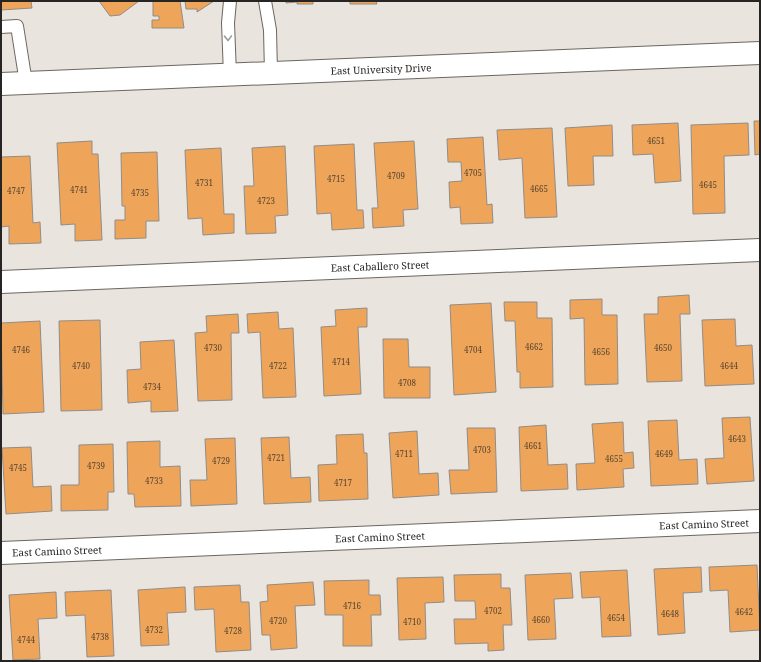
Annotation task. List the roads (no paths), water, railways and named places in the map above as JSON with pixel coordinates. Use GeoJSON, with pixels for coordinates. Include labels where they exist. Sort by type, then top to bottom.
{"type":"FeatureCollection","features":[{"type":"Feature","properties":{"kind":"street","name":"East University Drive"},"geometry":{"type":"LineString","coordinates":[[1,84],[760,53]]}},
{"type":"Feature","properties":{"kind":"street","name":"East Caballero Street"},"geometry":{"type":"LineString","coordinates":[[1,282],[760,250]]}},
{"type":"Feature","properties":{"kind":"street","name":"East Camino Street"},"geometry":{"type":"LineString","coordinates":[[1,553],[760,521]]}},
{"type":"Feature","properties":{"kind":"lane"},"geometry":{"type":"LineString","coordinates":[[230,1],[228,23],[230,75]]}},
{"type":"Feature","properties":{"kind":"lane"},"geometry":{"type":"LineString","coordinates":[[265,1],[270,30],[271,73]]}},
{"type":"Feature","properties":{"kind":"lane"},"geometry":{"type":"LineString","coordinates":[[1,27],[17,26],[26,83]]}}]}
